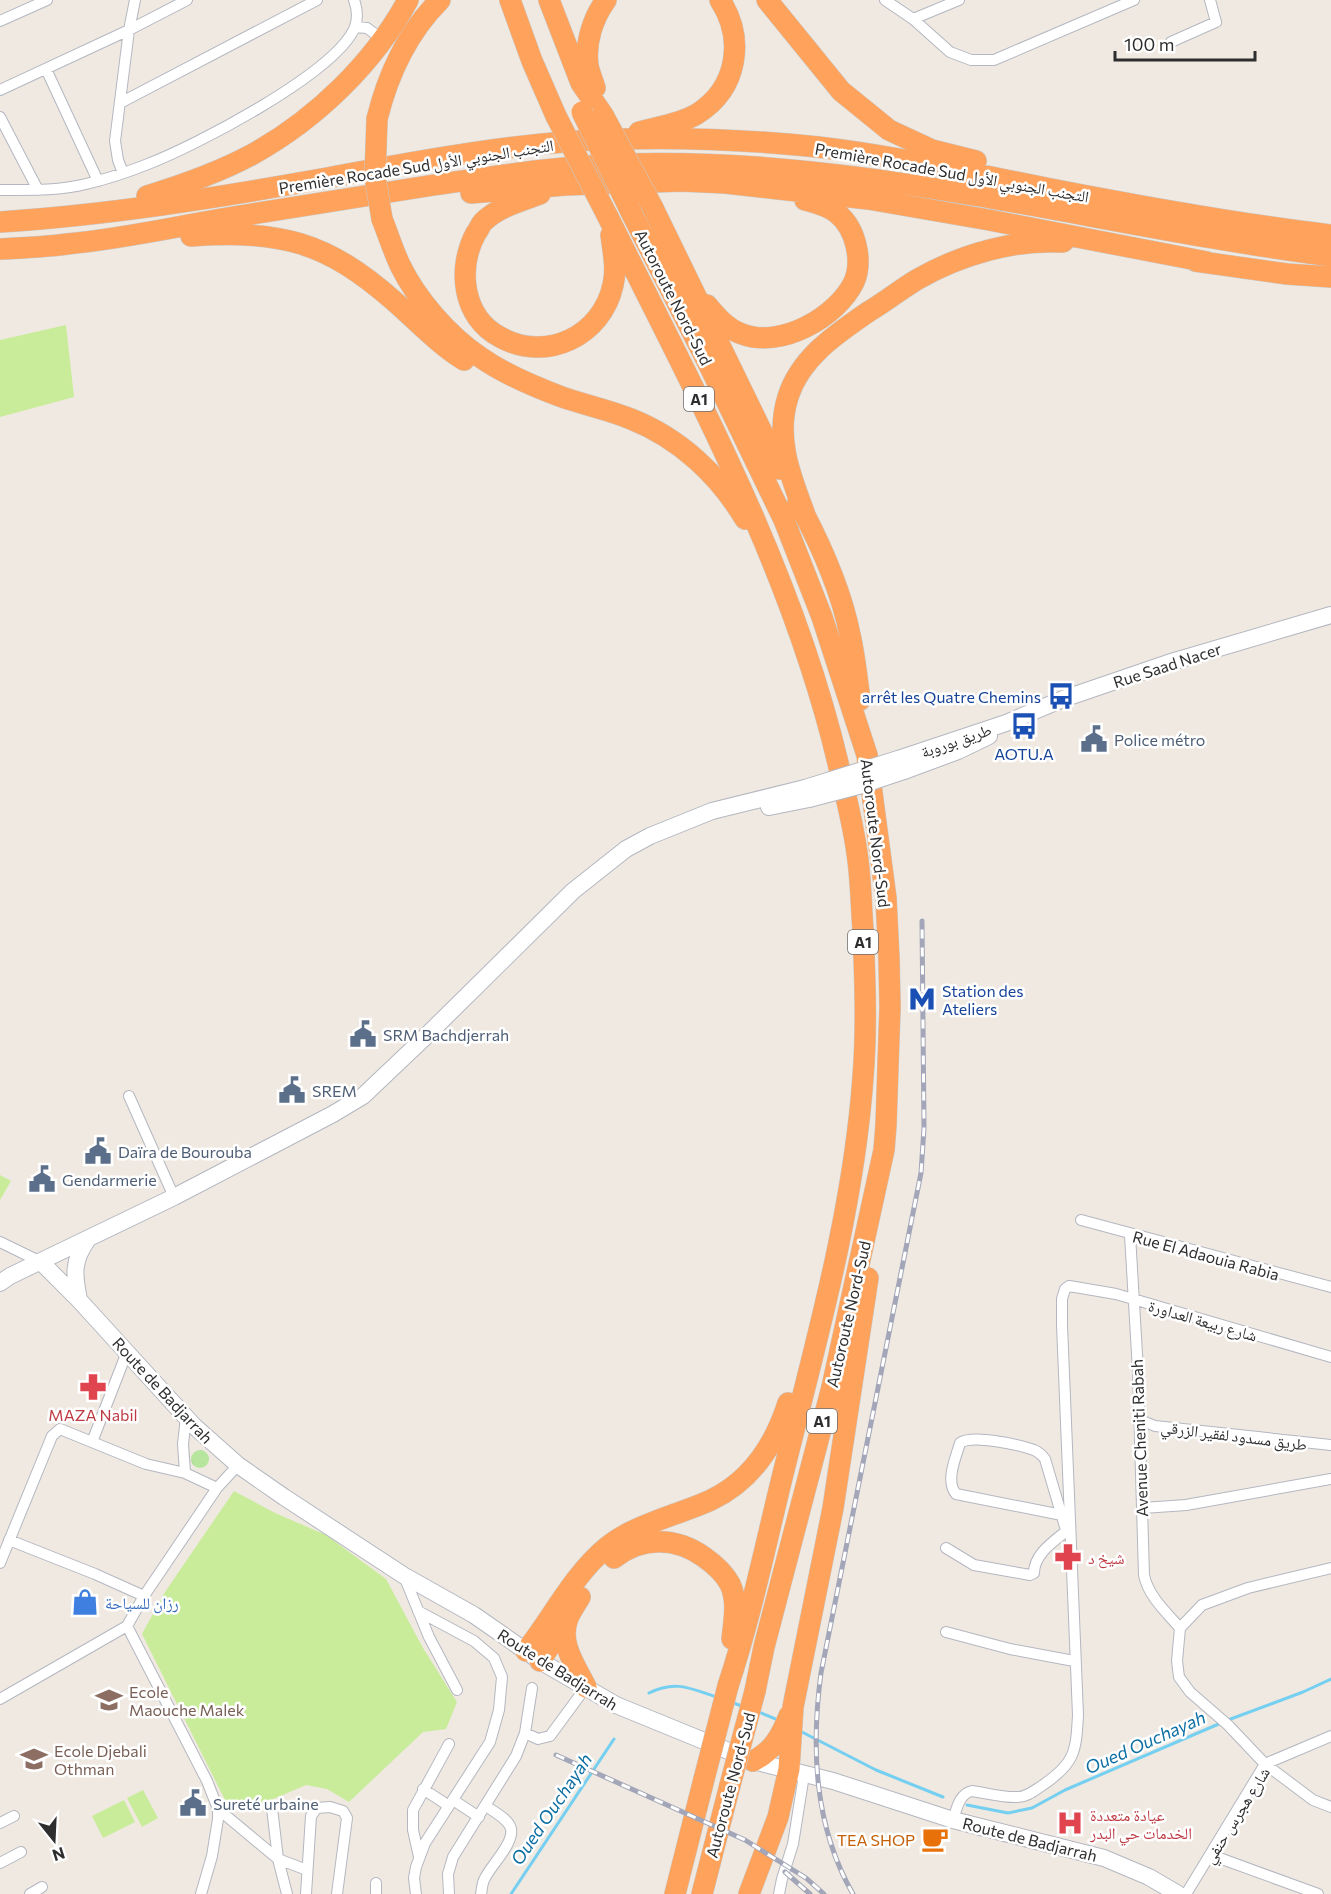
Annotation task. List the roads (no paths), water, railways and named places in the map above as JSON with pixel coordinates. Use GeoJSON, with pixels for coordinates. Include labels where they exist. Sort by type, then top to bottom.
{"type":"FeatureCollection","features":[{"type":"Feature","properties":{"kind":"highway"},"geometry":{"type":"LineString","coordinates":[[53,218],[149,196],[216,172],[254,153],[293,128],[338,91],[382,39],[408,0]]}},
{"type":"Feature","properties":{"kind":"highway"},"geometry":{"type":"LineString","coordinates":[[440,0],[426,14],[399,55],[384,89],[376,119],[375,177],[382,219],[410,283],[450,332],[494,366],[561,397]]}},
{"type":"Feature","properties":{"kind":"highway","name":"Autoroute Nord-Sud"},"geometry":{"type":"LineString","coordinates":[[510,0],[532,61],[556,116],[677,351],[735,474],[782,584],[812,668],[831,735],[858,854],[864,960],[863,1076],[848,1191],[824,1307],[750,1616],[728,1686],[675,1894]]}},
{"type":"Feature","properties":{"kind":"highway","name":"Autoroute Nord-Sud"},"geometry":{"type":"LineString","coordinates":[[535,0],[582,112],[784,520],[822,616],[867,755],[886,898],[890,1007],[884,1150],[832,1387],[702,1894]]}},
{"type":"Feature","properties":{"kind":"highway"},"geometry":{"type":"LineString","coordinates":[[549,0],[581,83],[603,115],[653,208],[753,416],[804,513],[842,602],[850,636],[867,755]]}},
{"type":"Feature","properties":{"kind":"highway"},"geometry":{"type":"LineString","coordinates":[[603,115],[588,65],[590,35],[599,10],[606,0]]}},
{"type":"Feature","properties":{"kind":"highway"},"geometry":{"type":"LineString","coordinates":[[614,139],[697,114],[720,93],[733,69],[736,42],[728,12],[720,0]]}},
{"type":"Feature","properties":{"kind":"highway"},"geometry":{"type":"LineString","coordinates":[[767,0],[841,91],[889,130],[932,150],[986,164],[1088,196]]}},
{"type":"Feature","properties":{"kind":"highway","name":"Première Rocade Sud التجنب الجنوبي الأول"},"geometry":{"type":"LineString","coordinates":[[0,222],[53,218],[245,192],[507,148],[614,139],[720,140],[821,148],[896,159],[1219,219],[1331,234]]}},
{"type":"Feature","properties":{"kind":"highway","name":"Première Rocade Sud التجنب الجنوبي الأول"},"geometry":{"type":"LineString","coordinates":[[0,249],[70,244],[315,203],[523,172],[621,164],[700,164],[858,178],[1008,202],[1208,239],[1331,256]]}},
{"type":"Feature","properties":{"kind":"highway"},"geometry":{"type":"LineString","coordinates":[[315,203],[565,185],[682,181],[725,183],[868,199],[1207,262]]}},
{"type":"Feature","properties":{"kind":"highway"},"geometry":{"type":"LineString","coordinates":[[565,185],[503,208],[483,222],[467,253],[466,289],[476,312],[491,331],[499,337],[521,346],[550,347],[574,339],[597,321],[614,282],[614,257],[608,217]]}},
{"type":"Feature","properties":{"kind":"highway"},"geometry":{"type":"LineString","coordinates":[[670,245],[705,302],[729,328],[742,334],[765,339],[778,338],[803,329],[815,322],[845,296],[856,275],[858,252],[851,232],[840,215],[825,206],[773,190]]}},
{"type":"Feature","properties":{"kind":"highway"},"geometry":{"type":"LineString","coordinates":[[70,244],[219,234],[275,237],[311,245],[368,278],[442,345],[476,368],[494,377],[632,419],[693,456],[715,479],[743,516],[782,584]]}},
{"type":"Feature","properties":{"kind":"highway"},"geometry":{"type":"LineString","coordinates":[[804,513],[785,456],[783,438],[784,414],[795,379],[804,365],[845,328],[918,279],[943,266],[1003,247],[1049,242],[1287,274],[1331,277]]}},
{"type":"Feature","properties":{"kind":"highway"},"geometry":{"type":"LineString","coordinates":[[753,1761],[768,1751],[786,1732],[793,1707],[833,1508],[873,1244],[884,1150]]}},
{"type":"Feature","properties":{"kind":"highway"},"geometry":{"type":"LineString","coordinates":[[533,1656],[579,1577],[608,1546],[639,1528],[710,1501],[741,1482],[753,1468],[773,1441],[779,1428],[824,1307]]}},
{"type":"Feature","properties":{"kind":"highway"},"geometry":{"type":"LineString","coordinates":[[533,1656],[566,1620],[597,1574],[621,1553],[634,1546],[659,1541],[685,1545],[716,1567],[730,1584],[735,1615],[728,1686]]}},
{"type":"Feature","properties":{"kind":"highway"},"geometry":{"type":"LineString","coordinates":[[566,1620],[568,1653],[586,1687]]}},
{"type":"Feature","properties":{"kind":"highway"},"geometry":{"type":"LineString","coordinates":[[749,1894],[797,1772],[786,1732]]}},
{"type":"Feature","properties":{"kind":"main road","name":"Rue Saad Nacer"},"geometry":{"type":"LineString","coordinates":[[1006,723],[1063,699],[1168,663],[1331,615]]}},
{"type":"Feature","properties":{"kind":"main road","name":"طريق بوروبة"},"geometry":{"type":"LineString","coordinates":[[0,1283],[10,1276],[174,1197],[363,1096],[573,891],[626,849],[650,836],[689,821],[723,817],[807,793],[862,785],[901,765],[977,743],[1006,723]]}},
{"type":"Feature","properties":{"kind":"main road"},"geometry":{"type":"LineString","coordinates":[[79,1300],[75,1276],[76,1263],[80,1249],[88,1239]]}},
{"type":"Feature","properties":{"kind":"main road","name":"Route de Badjarrah"},"geometry":{"type":"LineString","coordinates":[[41,1262],[186,1417],[238,1465],[404,1575],[474,1615],[533,1656],[616,1705],[753,1761],[833,1781],[953,1820],[1104,1858],[1149,1877],[1178,1894]]}},
{"type":"Feature","properties":{"kind":"street"},"geometry":{"type":"LineString","coordinates":[[0,21],[47,0]]}},
{"type":"Feature","properties":{"kind":"street"},"geometry":{"type":"LineString","coordinates":[[123,173],[115,141],[135,0]]}},
{"type":"Feature","properties":{"kind":"street"},"geometry":{"type":"LineString","coordinates":[[0,90],[129,30],[187,0]]}},
{"type":"Feature","properties":{"kind":"street"},"geometry":{"type":"LineString","coordinates":[[120,103],[317,0]]}},
{"type":"Feature","properties":{"kind":"street"},"geometry":{"type":"LineString","coordinates":[[0,190],[68,188],[98,181],[178,151],[226,126],[297,84],[339,49],[355,27],[357,10],[354,0]]}},
{"type":"Feature","properties":{"kind":"street"},"geometry":{"type":"LineString","coordinates":[[885,0],[913,19],[950,52],[971,60],[994,60],[1134,0]]}},
{"type":"Feature","properties":{"kind":"street"},"geometry":{"type":"LineString","coordinates":[[913,19],[959,0]]}},
{"type":"Feature","properties":{"kind":"street"},"geometry":{"type":"LineString","coordinates":[[1171,42],[1216,22],[1210,0]]}},
{"type":"Feature","properties":{"kind":"street"},"geometry":{"type":"LineString","coordinates":[[355,27],[367,28],[382,39]]}},
{"type":"Feature","properties":{"kind":"street"},"geometry":{"type":"LineString","coordinates":[[46,69],[98,181]]}},
{"type":"Feature","properties":{"kind":"street"},"geometry":{"type":"LineString","coordinates":[[0,117],[38,190]]}},
{"type":"Feature","properties":{"kind":"street"},"geometry":{"type":"LineString","coordinates":[[129,1096],[174,1197]]}},
{"type":"Feature","properties":{"kind":"street","name":"Rue El Adaouia Rabia"},"geometry":{"type":"LineString","coordinates":[[1081,1220],[1130,1235],[1331,1287]]}},
{"type":"Feature","properties":{"kind":"street","name":"Avenue Cheniti Rabah"},"geometry":{"type":"LineString","coordinates":[[1130,1235],[1145,1582],[1180,1628]]}},
{"type":"Feature","properties":{"kind":"street"},"geometry":{"type":"LineString","coordinates":[[0,1242],[41,1262]]}},
{"type":"Feature","properties":{"kind":"street","name":"شارع ربيعة العداورة"},"geometry":{"type":"LineString","coordinates":[[1069,1530],[1062,1299],[1066,1287],[1116,1294],[1331,1357]]}},
{"type":"Feature","properties":{"kind":"street"},"geometry":{"type":"LineString","coordinates":[[92,1442],[127,1352]]}},
{"type":"Feature","properties":{"kind":"street"},"geometry":{"type":"LineString","coordinates":[[185,1473],[183,1444],[186,1417]]}},
{"type":"Feature","properties":{"kind":"street","name":"طريق مسدود لفقير الزرقي"},"geometry":{"type":"LineString","coordinates":[[1138,1419],[1155,1426],[1331,1445]]}},
{"type":"Feature","properties":{"kind":"street"},"geometry":{"type":"LineString","coordinates":[[0,1563],[53,1433],[60,1429],[146,1464],[185,1473],[217,1488]]}},
{"type":"Feature","properties":{"kind":"street"},"geometry":{"type":"LineString","coordinates":[[953,1820],[964,1793],[972,1791],[1002,1796],[1025,1796],[1052,1778],[1071,1759],[1077,1745],[1078,1715],[1069,1530],[1062,1515],[1045,1459],[1035,1450],[998,1442],[966,1439],[960,1443],[952,1474],[952,1487],[956,1494],[1062,1515]]}},
{"type":"Feature","properties":{"kind":"street"},"geometry":{"type":"LineString","coordinates":[[0,1700],[127,1626],[144,1596],[217,1488],[238,1465]]}},
{"type":"Feature","properties":{"kind":"street"},"geometry":{"type":"LineString","coordinates":[[1143,1508],[1186,1505],[1331,1479]]}},
{"type":"Feature","properties":{"kind":"street"},"geometry":{"type":"LineString","coordinates":[[946,1548],[974,1564],[1030,1575],[1034,1574],[1036,1561],[1046,1548],[1069,1530]]}},
{"type":"Feature","properties":{"kind":"street"},"geometry":{"type":"LineString","coordinates":[[9,1540],[144,1596]]}},
{"type":"Feature","properties":{"kind":"street"},"geometry":{"type":"LineString","coordinates":[[1331,1568],[1248,1588],[1210,1601],[1194,1612],[1180,1628],[1177,1647],[1179,1677],[1190,1692],[1228,1725],[1265,1764],[1313,1800],[1331,1807]]}},
{"type":"Feature","properties":{"kind":"street"},"geometry":{"type":"LineString","coordinates":[[404,1575],[440,1660],[457,1690]]}},
{"type":"Feature","properties":{"kind":"street"},"geometry":{"type":"LineString","coordinates":[[416,1894],[414,1878],[419,1857],[431,1832],[490,1743],[499,1710],[502,1677],[494,1658],[474,1641],[418,1611]]}},
{"type":"Feature","properties":{"kind":"street"},"geometry":{"type":"LineString","coordinates":[[127,1626],[207,1781],[218,1809],[212,1856],[201,1894]]}},
{"type":"Feature","properties":{"kind":"street"},"geometry":{"type":"LineString","coordinates":[[946,1632],[1010,1649],[1074,1661]]}},
{"type":"Feature","properties":{"kind":"street"},"geometry":{"type":"LineString","coordinates":[[525,1733],[538,1739],[550,1736],[586,1687]]}},
{"type":"Feature","properties":{"kind":"street"},"geometry":{"type":"LineString","coordinates":[[449,1894],[447,1874],[449,1866],[512,1765],[525,1733],[532,1688]]}},
{"type":"Feature","properties":{"kind":"street","name":"شارع هجرس حنفي"},"geometry":{"type":"LineString","coordinates":[[1186,1894],[1265,1764],[1331,1736]]}},
{"type":"Feature","properties":{"kind":"street"},"geometry":{"type":"LineString","coordinates":[[419,1857],[412,1819],[415,1803],[449,1744]]}},
{"type":"Feature","properties":{"kind":"street"},"geometry":{"type":"LineString","coordinates":[[779,1894],[794,1844],[797,1772]]}},
{"type":"Feature","properties":{"kind":"street"},"geometry":{"type":"LineString","coordinates":[[423,1789],[479,1817]]}},
{"type":"Feature","properties":{"kind":"street"},"geometry":{"type":"LineString","coordinates":[[481,1894],[484,1881],[510,1837],[511,1829],[505,1821],[486,1806]]}},
{"type":"Feature","properties":{"kind":"street"},"geometry":{"type":"LineString","coordinates":[[306,1894],[312,1812],[320,1807],[341,1810],[347,1818],[338,1871],[337,1894]]}},
{"type":"Feature","properties":{"kind":"street"},"geometry":{"type":"LineString","coordinates":[[272,1808],[278,1859],[286,1894]]}},
{"type":"Feature","properties":{"kind":"street"},"geometry":{"type":"LineString","coordinates":[[218,1809],[278,1859],[306,1870]]}},
{"type":"Feature","properties":{"kind":"street"},"geometry":{"type":"LineString","coordinates":[[0,1823],[14,1816]]}},
{"type":"Feature","properties":{"kind":"street"},"geometry":{"type":"LineString","coordinates":[[0,1863],[21,1852]]}},
{"type":"Feature","properties":{"kind":"street"},"geometry":{"type":"LineString","coordinates":[[1211,1855],[1311,1893]]}},
{"type":"Feature","properties":{"kind":"street"},"geometry":{"type":"LineString","coordinates":[[30,1894],[42,1887]]}},
{"type":"Feature","properties":{"kind":"waterway","name":"Oued Ouchayah"},"geometry":{"type":"LineString","coordinates":[[1228,1720],[1331,1679]]}},
{"type":"Feature","properties":{"kind":"waterway","name":"Oued Ouchayah"},"geometry":{"type":"LineString","coordinates":[[649,1693],[675,1686],[690,1688],[716,1697]]}},
{"type":"Feature","properties":{"kind":"waterway","name":"Oued Ouchayah"},"geometry":{"type":"LineString","coordinates":[[731,1702],[744,1707]]}},
{"type":"Feature","properties":{"kind":"waterway","name":"Oued Ouchayah"},"geometry":{"type":"LineString","coordinates":[[759,1712],[778,1720]]}},
{"type":"Feature","properties":{"kind":"waterway","name":"Oued Ouchayah"},"geometry":{"type":"LineString","coordinates":[[967,1805],[1008,1813],[1032,1808],[1065,1790],[1221,1723]]}},
{"type":"Feature","properties":{"kind":"waterway","name":"Oued Ouchayah"},"geometry":{"type":"LineString","coordinates":[[800,1731],[876,1770],[943,1797]]}},
{"type":"Feature","properties":{"kind":"waterway","name":"Oued Ouchayah"},"geometry":{"type":"LineString","coordinates":[[511,1894],[614,1739]]}},
{"type":"Feature","properties":{"kind":"railway"},"geometry":{"type":"LineString","coordinates":[[853,1894],[840,1868],[823,1814],[816,1758],[818,1701],[821,1673],[921,1173],[924,1128],[922,921]]}},
{"type":"Feature","properties":{"kind":"railway"},"geometry":{"type":"LineString","coordinates":[[556,1755],[745,1840],[806,1878],[824,1894]]}},
{"type":"Feature","properties":{"kind":"railway"},"geometry":{"type":"LineString","coordinates":[[785,1872],[810,1894]]}},
{"type":"Feature","properties":{"kind":"place","name":"arrêt les Quatre Chemins"},"geometry":{"type":"Point","coordinates":[1061,696]}},
{"type":"Feature","properties":{"kind":"place","name":"AOTU.A"},"geometry":{"type":"Point","coordinates":[1024,726]}},
{"type":"Feature","properties":{"kind":"place","name":"Police métro"},"geometry":{"type":"Point","coordinates":[1094,739]}},
{"type":"Feature","properties":{"kind":"place","name":"Station des Ateliers"},"geometry":{"type":"Point","coordinates":[922,999]}},
{"type":"Feature","properties":{"kind":"place","name":"SRM Bachdjerrah"},"geometry":{"type":"Point","coordinates":[363,1034]}},
{"type":"Feature","properties":{"kind":"place","name":"SREM"},"geometry":{"type":"Point","coordinates":[292,1090]}},
{"type":"Feature","properties":{"kind":"place","name":"Daïra de Bourouba"},"geometry":{"type":"Point","coordinates":[98,1151]}},
{"type":"Feature","properties":{"kind":"place","name":"Gendarmerie"},"geometry":{"type":"Point","coordinates":[42,1179]}},
{"type":"Feature","properties":{"kind":"place","name":"MAZA Nabil"},"geometry":{"type":"Point","coordinates":[93,1387]}},
{"type":"Feature","properties":{"kind":"place","name":"شيخ د"},"geometry":{"type":"Point","coordinates":[1068,1557]}},
{"type":"Feature","properties":{"kind":"place","name":"رزان للسياحة"},"geometry":{"type":"Point","coordinates":[85,1602]}},
{"type":"Feature","properties":{"kind":"place","name":"Ecole Maouche Malek"},"geometry":{"type":"Point","coordinates":[109,1700]}},
{"type":"Feature","properties":{"kind":"place","name":"Ecole Djebali Othman"},"geometry":{"type":"Point","coordinates":[34,1759]}},
{"type":"Feature","properties":{"kind":"place","name":"Sureté urbaine"},"geometry":{"type":"Point","coordinates":[193,1803]}},
{"type":"Feature","properties":{"kind":"place","name":"عيادة متعددة الخدمات حي البدر"},"geometry":{"type":"Point","coordinates":[1070,1823]}},
{"type":"Feature","properties":{"kind":"place","name":"TEA SHOP"},"geometry":{"type":"Point","coordinates":[935,1839]}}]}
